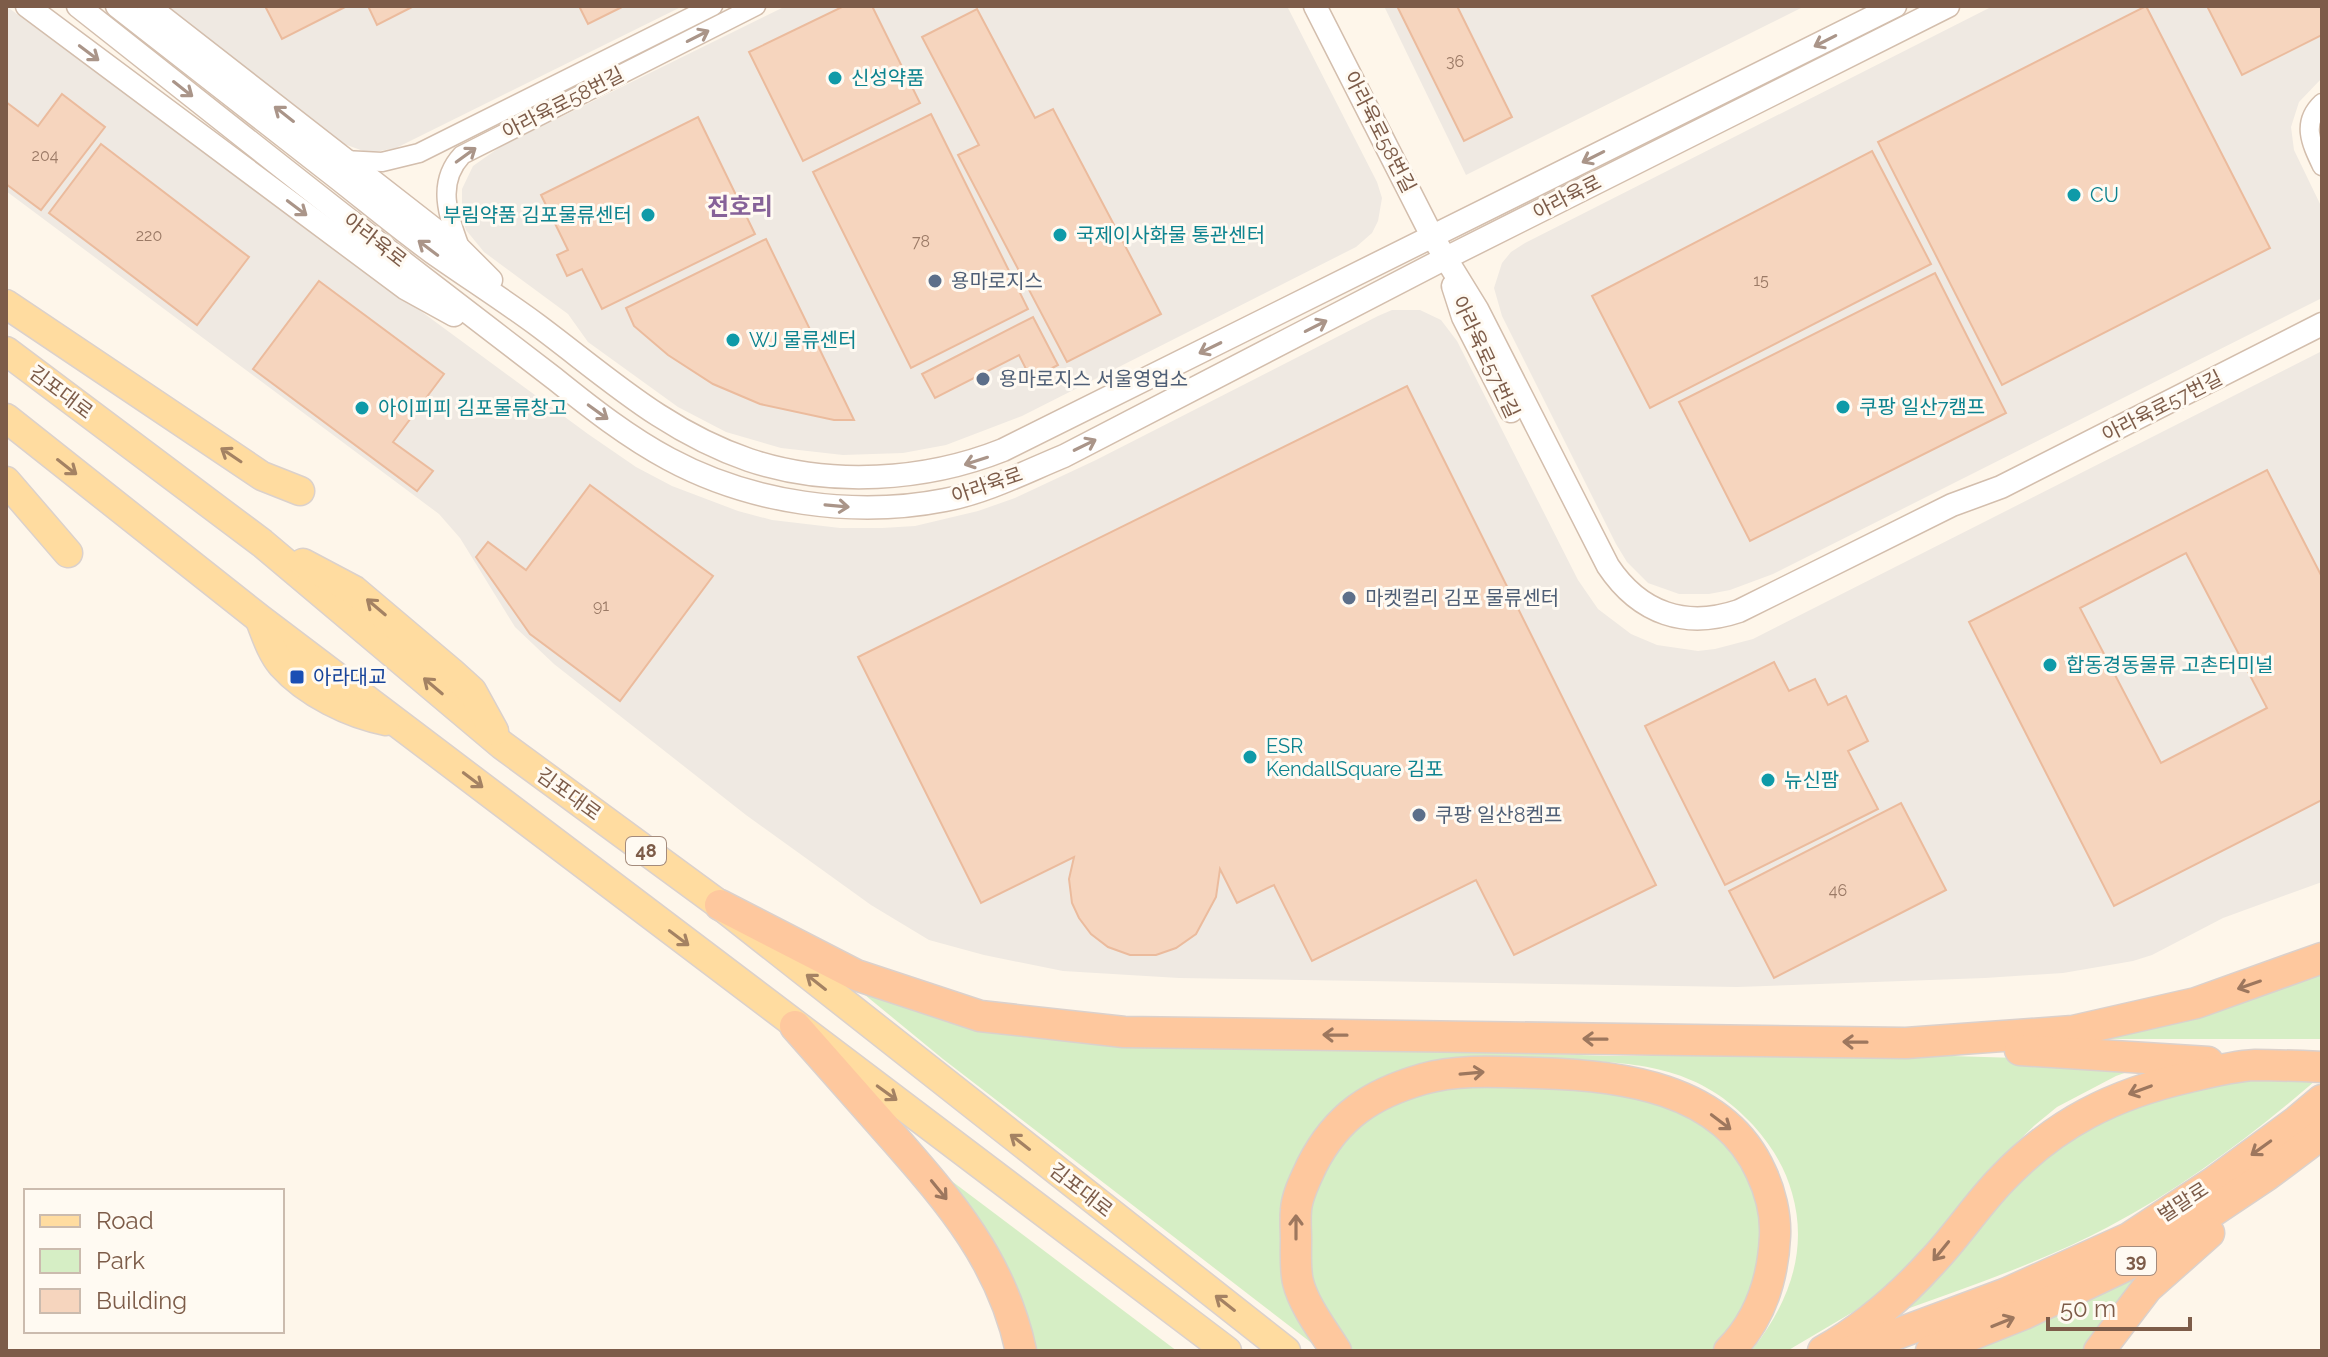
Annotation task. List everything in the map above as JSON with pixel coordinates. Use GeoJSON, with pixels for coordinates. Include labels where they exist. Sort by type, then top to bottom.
{"type":"FeatureCollection","features":[{"type":"Feature","properties":{"kind":"highway"},"geometry":{"type":"LineString","coordinates":[[720,905],[856,975],[980,1016],[1124,1032],[1906,1043],[2262,1066],[2322,1067]]}},
{"type":"Feature","properties":{"kind":"highway"},"geometry":{"type":"LineString","coordinates":[[1906,1043],[2073,1031],[2196,1003],[2322,958]]}},
{"type":"Feature","properties":{"kind":"highway"},"geometry":{"type":"LineString","coordinates":[[795,1026],[940,1191],[973,1235],[1003,1289],[1021,1351]]}},
{"type":"Feature","properties":{"kind":"highway"},"geometry":{"type":"LineString","coordinates":[[1823,1351],[1857,1331],[1891,1303],[1931,1263],[2000,1180],[2040,1142],[2098,1106],[2146,1087],[2262,1066]]}},
{"type":"Feature","properties":{"kind":"highway"},"geometry":{"type":"LineString","coordinates":[[1336,1351],[1298,1283],[1296,1208],[1306,1176],[1325,1139],[1352,1112],[1381,1095],[1424,1079],[1476,1072],[1583,1074],[1632,1081],[1669,1092],[1703,1109],[1730,1128],[1754,1157],[1768,1187],[1776,1227],[1773,1270],[1757,1312],[1729,1351]]}},
{"type":"Feature","properties":{"kind":"highway","name":"벌말로"},"geometry":{"type":"LineString","coordinates":[[1851,1351],[2007,1293],[2129,1238],[2214,1182],[2322,1100]]}},
{"type":"Feature","properties":{"kind":"highway","name":"벌말로"},"geometry":{"type":"LineString","coordinates":[[1931,1351],[2024,1314],[2146,1256],[2322,1134]]}},
{"type":"Feature","properties":{"kind":"highway"},"geometry":{"type":"LineString","coordinates":[[2099,1351],[2147,1288],[2288,1160]]}},
{"type":"Feature","properties":{"kind":"main road"},"geometry":{"type":"LineString","coordinates":[[6,304],[262,476],[300,491]]}},
{"type":"Feature","properties":{"kind":"main road","name":"김포대로"},"geometry":{"type":"LineString","coordinates":[[6,351],[262,543],[502,745],[720,905],[1286,1351]]}},
{"type":"Feature","properties":{"kind":"main road","name":"김포대로"},"geometry":{"type":"LineString","coordinates":[[6,418],[260,619],[1227,1351]]}},
{"type":"Feature","properties":{"kind":"main road"},"geometry":{"type":"LineString","coordinates":[[6,481],[68,553]]}},
{"type":"Feature","properties":{"kind":"street"},"geometry":{"type":"LineString","coordinates":[[27,6],[405,288],[514,348]]}},
{"type":"Feature","properties":{"kind":"street","name":"아라육로"},"geometry":{"type":"LineString","coordinates":[[78,6],[625,432],[706,476],[794,500],[854,508],[947,500],[1000,484],[1064,456],[1444,259],[1948,6]]}},
{"type":"Feature","properties":{"kind":"street","name":"아라육로"},"geometry":{"type":"LineString","coordinates":[[117,6],[430,250],[671,425],[722,449],[766,464],[815,473],[874,477],[962,465],[1003,450],[1895,6]]}},
{"type":"Feature","properties":{"kind":"street"},"geometry":{"type":"LineString","coordinates":[[148,6],[461,250],[537,325]]}},
{"type":"Feature","properties":{"kind":"street"},"geometry":{"type":"LineString","coordinates":[[342,160],[382,162],[419,153],[713,6]]}},
{"type":"Feature","properties":{"kind":"street","name":"아라육로58번길"},"geometry":{"type":"LineString","coordinates":[[461,250],[445,197],[448,176],[462,155],[756,6]]}},
{"type":"Feature","properties":{"kind":"street","name":"아라육로58번길"},"geometry":{"type":"LineString","coordinates":[[1315,6],[1444,259]]}},
{"type":"Feature","properties":{"kind":"street"},"geometry":{"type":"LineString","coordinates":[[2322,103],[2308,128],[2313,149],[2322,166]]}},
{"type":"Feature","properties":{"kind":"street","name":"아라육로57번길"},"geometry":{"type":"LineString","coordinates":[[1444,259],[1463,317],[1599,576],[1624,606],[1656,625],[1678,631],[1710,633],[1753,620],[1958,517],[2001,487],[2322,324]]}},
{"type":"Feature","properties":{"kind":"shaded area"},"geometry":{"type":"Polygon","coordinates":[[[6,6],[636,467],[672,486],[738,511],[772,520],[840,528],[882,528],[915,526],[978,511],[1015,498],[1096,460],[1378,316],[1392,310],[1420,310],[1441,320],[1457,341],[1578,580],[1598,609],[1631,634],[1657,645],[1698,651],[1753,639],[2322,351],[2322,882],[2223,918],[2152,955],[2133,961],[2063,973],[1985,978],[1737,987],[1179,978],[1063,971],[929,940],[871,905],[746,815],[554,664],[515,627],[460,538],[439,514],[6,191],[6,6]]]}},
{"type":"Feature","properties":{"kind":"shaded area"},"geometry":{"type":"Polygon","coordinates":[[[159,6],[683,6],[396,148],[369,153],[344,144],[159,6]]]}},
{"type":"Feature","properties":{"kind":"shaded area"},"geometry":{"type":"Polygon","coordinates":[[[786,6],[1287,6],[1377,182],[1382,198],[1378,221],[1372,233],[1356,247],[1022,416],[946,445],[903,453],[843,455],[781,448],[726,432],[678,407],[588,342],[568,314],[484,252],[466,230],[462,218],[462,189],[473,166],[500,147],[786,6]]]}},
{"type":"Feature","properties":{"kind":"shaded area"},"geometry":{"type":"Polygon","coordinates":[[[1384,6],[1805,6],[1466,175],[1384,6]]]}},
{"type":"Feature","properties":{"kind":"shaded area"},"geometry":{"type":"Polygon","coordinates":[[[1993,6],[2322,6],[2322,78],[2299,102],[2291,127],[2294,150],[2322,208],[2322,298],[1773,574],[1730,590],[1709,594],[1679,594],[1648,583],[1627,562],[1616,544],[1502,316],[1494,288],[1502,263],[1525,243],[1993,6]]]}},
{"type":"Feature","properties":{"kind":"green space"},"geometry":{"type":"Polygon","coordinates":[[[2322,969],[2322,1039],[2090,1039],[2322,969]]]}},
{"type":"Feature","properties":{"kind":"green space"},"geometry":{"type":"Polygon","coordinates":[[[848,981],[945,1020],[1024,1037],[1117,1046],[1438,1050],[1606,1056],[1918,1055],[2155,1062],[2116,1076],[2057,1107],[1990,1168],[1918,1257],[1884,1290],[1787,1351],[1751,1351],[1775,1315],[1792,1277],[1798,1236],[1792,1193],[1771,1148],[1753,1125],[1713,1091],[1669,1072],[1622,1063],[1506,1057],[1400,1071],[1285,1213],[1322,1351],[943,1059],[848,981]]]}},
{"type":"Feature","properties":{"kind":"green space"},"geometry":{"type":"Polygon","coordinates":[[[2322,1075],[2220,1157],[2137,1211],[2029,1263],[1893,1314],[2036,1152],[2179,1084],[2322,1075]]]}},
{"type":"Feature","properties":{"kind":"green space"},"geometry":{"type":"Polygon","coordinates":[[[1450,1082],[1655,1092],[1731,1138],[1767,1215],[1756,1293],[1717,1351],[1354,1351],[1328,1319],[1313,1293],[1304,1212],[1313,1180],[1369,1111],[1450,1082]]]}},
{"type":"Feature","properties":{"kind":"green space"},"geometry":{"type":"Polygon","coordinates":[[[925,1161],[1177,1351],[1033,1351],[925,1161]]]}},
{"type":"Feature","properties":{"kind":"green space"},"geometry":{"type":"Polygon","coordinates":[[[2145,1273],[2086,1351],[1963,1351],[2145,1273]]]}},
{"type":"Feature","properties":{"kind":"building"},"geometry":{"type":"Polygon","coordinates":[[[265,6],[347,6],[282,39],[265,6]]]}},
{"type":"Feature","properties":{"kind":"building"},"geometry":{"type":"Polygon","coordinates":[[[368,6],[414,6],[377,25],[368,6]]]}},
{"type":"Feature","properties":{"kind":"building"},"geometry":{"type":"Polygon","coordinates":[[[579,6],[624,6],[588,24],[579,6]]]}},
{"type":"Feature","properties":{"kind":"building","name":"신성약품"},"geometry":{"type":"Polygon","coordinates":[[[844,6],[872,6],[920,103],[803,161],[749,52],[844,6]]]}},
{"type":"Feature","properties":{"kind":"building"},"geometry":{"type":"Polygon","coordinates":[[[1397,6],[1457,6],[1512,117],[1464,141],[1397,6]]]}},
{"type":"Feature","properties":{"kind":"building","name":"CU"},"geometry":{"type":"Polygon","coordinates":[[[2146,6],[2270,248],[2002,385],[1878,142],[2146,6]]]}},
{"type":"Feature","properties":{"kind":"building"},"geometry":{"type":"Polygon","coordinates":[[[2207,6],[2322,6],[2322,35],[2242,75],[2207,6]]]}},
{"type":"Feature","properties":{"kind":"building","name":"국제이사화물 통관센터"},"geometry":{"type":"Polygon","coordinates":[[[977,9],[1035,118],[1053,109],[1161,314],[1067,362],[958,155],[979,145],[922,37],[977,9]]]}},
{"type":"Feature","properties":{"kind":"building"},"geometry":{"type":"Polygon","coordinates":[[[62,94],[105,127],[41,210],[6,184],[6,102],[38,126],[62,94]]]}},
{"type":"Feature","properties":{"kind":"building"},"geometry":{"type":"Polygon","coordinates":[[[931,114],[1028,309],[911,368],[813,172],[931,114]]]}},
{"type":"Feature","properties":{"kind":"building","name":"부림약품 김포물류센터"},"geometry":{"type":"Polygon","coordinates":[[[698,117],[755,234],[602,309],[582,269],[567,276],[557,255],[568,250],[541,195],[698,117]]]}},
{"type":"Feature","properties":{"kind":"building"},"geometry":{"type":"Polygon","coordinates":[[[101,144],[249,257],[197,325],[49,213],[101,144]]]}},
{"type":"Feature","properties":{"kind":"building"},"geometry":{"type":"Polygon","coordinates":[[[1872,151],[1931,264],[1650,408],[1592,296],[1872,151]]]}},
{"type":"Feature","properties":{"kind":"building","name":"WJ 물류센터"},"geometry":{"type":"Polygon","coordinates":[[[766,239],[854,420],[834,420],[760,404],[713,384],[668,355],[634,326],[626,308],[766,239]]]}},
{"type":"Feature","properties":{"kind":"building","name":"쿠팡 일산7캠프"},"geometry":{"type":"Polygon","coordinates":[[[1935,273],[2006,413],[1750,541],[1679,402],[1935,273]]]}},
{"type":"Feature","properties":{"kind":"building","name":"아이피피 김포물류창고"},"geometry":{"type":"Polygon","coordinates":[[[319,281],[444,374],[393,442],[433,471],[417,491],[253,369],[319,281]]]}},
{"type":"Feature","properties":{"kind":"building"},"geometry":{"type":"Polygon","coordinates":[[[1033,317],[1058,365],[1031,379],[1019,355],[935,398],[922,374],[1033,317]]]}},
{"type":"Feature","properties":{"kind":"building","name":"ESR KendallSquare 김포"},"geometry":{"type":"Polygon","coordinates":[[[1407,386],[1656,885],[1514,955],[1476,880],[1312,961],[1274,885],[1237,903],[1220,869],[1216,897],[1196,934],[1176,948],[1156,955],[1130,955],[1108,947],[1091,934],[1072,903],[1069,879],[1074,857],[981,903],[858,657],[1407,386]]]}},
{"type":"Feature","properties":{"kind":"building","name":"합동경동물류 고촌터미널"},"geometry":{"type":"Polygon","coordinates":[[[2267,470],[2322,577],[2322,800],[2114,906],[1969,622],[2267,470]],[[2186,553],[2080,608],[2161,763],[2267,708],[2186,553]]]}},
{"type":"Feature","properties":{"kind":"building"},"geometry":{"type":"Polygon","coordinates":[[[590,485],[713,576],[620,701],[530,634],[476,557],[488,542],[526,570],[590,485]]]}},
{"type":"Feature","properties":{"kind":"building","name":"뉴신팜"},"geometry":{"type":"Polygon","coordinates":[[[1774,662],[1789,691],[1815,679],[1828,705],[1846,696],[1868,741],[1848,751],[1878,809],[1725,885],[1645,726],[1774,662]]]}},
{"type":"Feature","properties":{"kind":"building"},"geometry":{"type":"Polygon","coordinates":[[[1901,803],[1946,890],[1774,978],[1729,891],[1901,803]]]}},
{"type":"Feature","properties":{"kind":"place","name":"신성약품"},"geometry":{"type":"Point","coordinates":[835,78]}},
{"type":"Feature","properties":{"kind":"place","name":"CU"},"geometry":{"type":"Point","coordinates":[2074,195]}},
{"type":"Feature","properties":{"kind":"place","name":"부림약품 김포물류센터"},"geometry":{"type":"Point","coordinates":[648,215]}},
{"type":"Feature","properties":{"kind":"place","name":"국제이사화물 통관센터"},"geometry":{"type":"Point","coordinates":[1060,235]}},
{"type":"Feature","properties":{"kind":"place","name":"용마로지스"},"geometry":{"type":"Point","coordinates":[935,281]}},
{"type":"Feature","properties":{"kind":"place","name":"WJ 물류센터"},"geometry":{"type":"Point","coordinates":[733,340]}},
{"type":"Feature","properties":{"kind":"place","name":"용마로지스 서울영업소"},"geometry":{"type":"Point","coordinates":[983,379]}},
{"type":"Feature","properties":{"kind":"place","name":"쿠팡 일산7캠프"},"geometry":{"type":"Point","coordinates":[1843,407]}},
{"type":"Feature","properties":{"kind":"place","name":"아이피피 김포물류창고"},"geometry":{"type":"Point","coordinates":[362,408]}},
{"type":"Feature","properties":{"kind":"place","name":"마켓컬리 김포 물류센터"},"geometry":{"type":"Point","coordinates":[1349,598]}},
{"type":"Feature","properties":{"kind":"place","name":"합동경동물류 고촌터미널"},"geometry":{"type":"Point","coordinates":[2050,665]}},
{"type":"Feature","properties":{"kind":"place","name":"아라대교"},"geometry":{"type":"Point","coordinates":[297,677]}},
{"type":"Feature","properties":{"kind":"place","name":"ESR KendallSquare 김포"},"geometry":{"type":"Point","coordinates":[1250,757]}},
{"type":"Feature","properties":{"kind":"place","name":"뉴신팜"},"geometry":{"type":"Point","coordinates":[1768,780]}},
{"type":"Feature","properties":{"kind":"place","name":"쿠팡 일산8켐프"},"geometry":{"type":"Point","coordinates":[1419,815]}},
{"type":"Feature","properties":{"kind":"district","name":"전호리"},"geometry":{"type":"Point","coordinates":[740,207]}}]}
